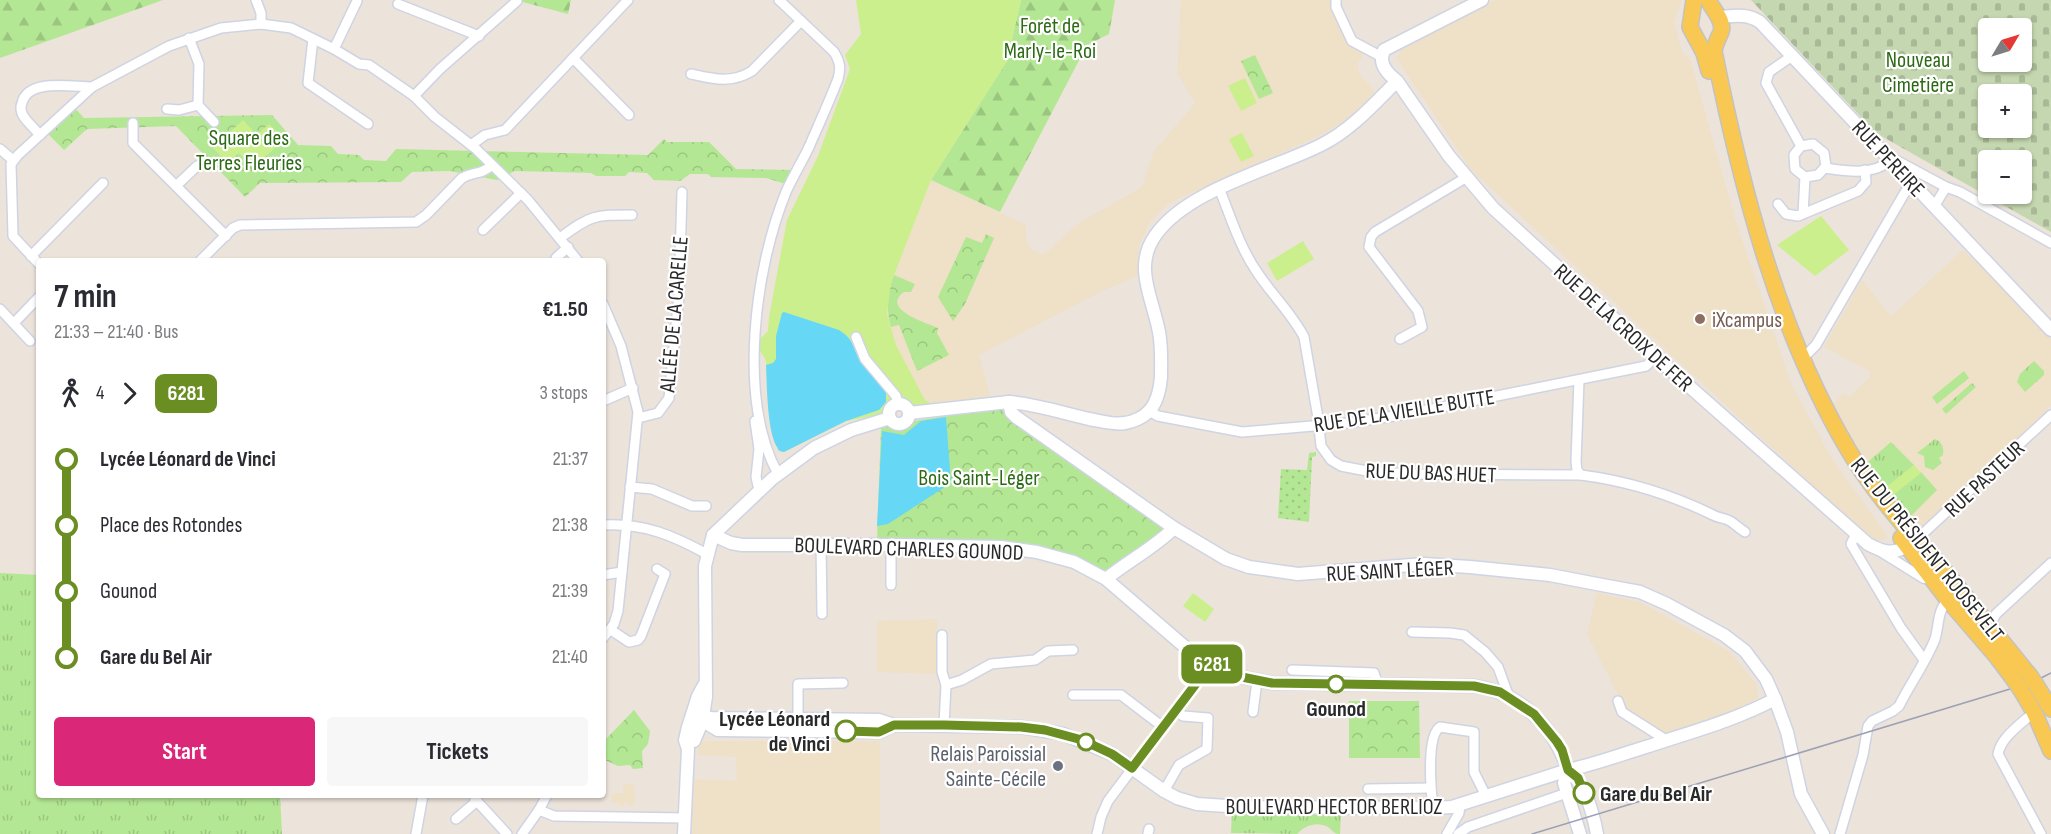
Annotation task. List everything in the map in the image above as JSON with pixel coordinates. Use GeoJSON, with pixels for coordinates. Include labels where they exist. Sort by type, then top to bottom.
{"type":"FeatureCollection","features":[{"type":"Feature","properties":{"kind":"main road","name":"RUE DU PRÉSIDENT ROOSEVELT"},"geometry":{"type":"LineString","coordinates":[[1694,0],[1691,32],[1704,54],[1744,213],[1786,339],[1809,393],[1862,486],[1914,544],[1927,549],[1993,629],[2025,685],[2051,751]]}},
{"type":"Feature","properties":{"kind":"main road","name":"RUE DU PRÉSIDENT ROOSEVELT"},"geometry":{"type":"LineString","coordinates":[[1714,10],[1721,22],[1714,51],[1723,95],[1753,213],[1802,359],[1850,453],[1914,544],[1948,600],[1990,648],[2051,710]]}},
{"type":"Feature","properties":{"kind":"main road"},"geometry":{"type":"LineString","coordinates":[[1692,18],[1700,11],[1714,10]]}},
{"type":"Feature","properties":{"kind":"main road"},"geometry":{"type":"LineString","coordinates":[[1696,39],[1707,42],[1719,36]]}},
{"type":"Feature","properties":{"kind":"main road"},"geometry":{"type":"LineString","coordinates":[[1914,544],[2025,685],[2051,734]]}},
{"type":"Feature","properties":{"kind":"main road"},"geometry":{"type":"LineString","coordinates":[[1934,580],[1996,647],[2051,724]]}},
{"type":"Feature","properties":{"kind":"street"},"geometry":{"type":"LineString","coordinates":[[256,0],[261,13],[261,24]]}},
{"type":"Feature","properties":{"kind":"street"},"geometry":{"type":"LineString","coordinates":[[471,145],[485,135],[505,130],[628,0]]}},
{"type":"Feature","properties":{"kind":"street"},"geometry":{"type":"LineString","coordinates":[[778,474],[761,425],[754,382],[758,291],[786,192],[808,148],[840,70],[840,60],[834,52],[779,0]]}},
{"type":"Feature","properties":{"kind":"street"},"geometry":{"type":"LineString","coordinates":[[787,8],[794,0]]}},
{"type":"Feature","properties":{"kind":"street"},"geometry":{"type":"LineString","coordinates":[[1336,0],[1336,7],[1352,41],[1382,57],[1384,50],[1482,0]]}},
{"type":"Feature","properties":{"kind":"street"},"geometry":{"type":"LineString","coordinates":[[334,49],[357,1]]}},
{"type":"Feature","properties":{"kind":"street"},"geometry":{"type":"LineString","coordinates":[[414,96],[440,69],[517,1]]}},
{"type":"Feature","properties":{"kind":"street"},"geometry":{"type":"LineString","coordinates":[[398,4],[479,36]]}},
{"type":"Feature","properties":{"kind":"street"},"geometry":{"type":"LineString","coordinates":[[1714,10],[1739,15]]}},
{"type":"Feature","properties":{"kind":"street"},"geometry":{"type":"LineString","coordinates":[[1719,36],[1727,24],[1739,15]]}},
{"type":"Feature","properties":{"kind":"street","name":"RUE PEREIRE"},"geometry":{"type":"LineString","coordinates":[[1739,15],[1753,17],[1760,22],[2051,330]]}},
{"type":"Feature","properties":{"kind":"street"},"geometry":{"type":"LineString","coordinates":[[691,74],[726,81],[745,76],[801,21]]}},
{"type":"Feature","properties":{"kind":"street"},"geometry":{"type":"LineString","coordinates":[[36,261],[13,236],[11,168],[13,160],[92,87],[146,56],[189,38],[221,28],[261,24],[291,28],[359,64],[369,65],[414,96],[435,117],[471,145],[520,193],[576,258]]}},
{"type":"Feature","properties":{"kind":"street"},"geometry":{"type":"LineString","coordinates":[[189,38],[199,64],[198,105],[214,122]]}},
{"type":"Feature","properties":{"kind":"street"},"geometry":{"type":"LineString","coordinates":[[313,39],[308,83],[368,124]]}},
{"type":"Feature","properties":{"kind":"street"},"geometry":{"type":"LineString","coordinates":[[1792,56],[1770,71],[1766,80],[1767,86],[1801,146]]}},
{"type":"Feature","properties":{"kind":"street","name":"RUE DE LA CROIX DE FER"},"geometry":{"type":"LineString","coordinates":[[1382,57],[1396,74],[1397,81],[1449,156],[1493,208],[1656,357],[1856,534],[1923,578],[1934,580]]}},
{"type":"Feature","properties":{"kind":"street"},"geometry":{"type":"LineString","coordinates":[[573,58],[629,115]]}},
{"type":"Feature","properties":{"kind":"street"},"geometry":{"type":"LineString","coordinates":[[909,413],[1009,402],[1024,403],[1109,423],[1125,423],[1134,421],[1149,411],[1156,400],[1160,384],[1159,332],[1144,278],[1147,250],[1155,235],[1193,202],[1219,188],[1323,144],[1360,118],[1397,81]]}},
{"type":"Feature","properties":{"kind":"street"},"geometry":{"type":"LineString","coordinates":[[40,135],[23,116],[21,107],[22,99],[33,88],[42,86],[92,87]]}},
{"type":"Feature","properties":{"kind":"street"},"geometry":{"type":"LineString","coordinates":[[167,109],[178,110],[198,105]]}},
{"type":"Feature","properties":{"kind":"street"},"geometry":{"type":"LineString","coordinates":[[133,123],[134,144],[226,236]]}},
{"type":"Feature","properties":{"kind":"street"},"geometry":{"type":"LineString","coordinates":[[1811,144],[1821,148],[1826,158],[1825,168],[1816,177],[1805,177],[1796,171],[1793,163],[1795,153],[1801,146],[1811,144]]}},
{"type":"Feature","properties":{"kind":"street"},"geometry":{"type":"LineString","coordinates":[[0,149],[13,160]]}},
{"type":"Feature","properties":{"kind":"street"},"geometry":{"type":"LineString","coordinates":[[1825,168],[1855,173],[1885,165],[1888,157],[1960,192],[2051,243]]}},
{"type":"Feature","properties":{"kind":"street"},"geometry":{"type":"LineString","coordinates":[[203,258],[237,225],[416,222],[465,176],[480,173],[492,165]]}},
{"type":"Feature","properties":{"kind":"street"},"geometry":{"type":"LineString","coordinates":[[176,186],[197,166]]}},
{"type":"Feature","properties":{"kind":"street"},"geometry":{"type":"LineString","coordinates":[[1778,204],[1789,215],[1803,214],[1860,190],[1866,182],[1866,170]]}},
{"type":"Feature","properties":{"kind":"street"},"geometry":{"type":"LineString","coordinates":[[1400,339],[1422,327],[1418,311],[1369,247],[1371,237],[1375,232],[1467,177]]}},
{"type":"Feature","properties":{"kind":"street"},"geometry":{"type":"LineString","coordinates":[[1803,214],[1805,177]]}},
{"type":"Feature","properties":{"kind":"street"},"geometry":{"type":"LineString","coordinates":[[0,182],[12,181]]}},
{"type":"Feature","properties":{"kind":"street"},"geometry":{"type":"LineString","coordinates":[[1802,359],[1816,345],[1911,182]]}},
{"type":"Feature","properties":{"kind":"street"},"geometry":{"type":"LineString","coordinates":[[31,256],[103,183]]}},
{"type":"Feature","properties":{"kind":"street"},"geometry":{"type":"LineString","coordinates":[[1934,207],[1946,187]]}},
{"type":"Feature","properties":{"kind":"street","name":"RUE DU BAS HUET"},"geometry":{"type":"LineString","coordinates":[[1219,188],[1245,253],[1254,269],[1298,325],[1304,337],[1319,425],[1320,446],[1331,460],[1347,468],[1415,474],[1581,475],[1616,479],[1677,498],[1718,518],[1728,520],[1745,532]]}},
{"type":"Feature","properties":{"kind":"street","name":"ALLÉE DE LA CARELLE"},"geometry":{"type":"LineString","coordinates":[[638,418],[658,413],[669,398],[679,295],[682,192]]}},
{"type":"Feature","properties":{"kind":"street"},"geometry":{"type":"LineString","coordinates":[[483,230],[520,193]]}},
{"type":"Feature","properties":{"kind":"street"},"geometry":{"type":"LineString","coordinates":[[560,238],[586,219],[604,215],[632,215]]}},
{"type":"Feature","properties":{"kind":"street"},"geometry":{"type":"LineString","coordinates":[[556,258],[568,247]]}},
{"type":"Feature","properties":{"kind":"street"},"geometry":{"type":"LineString","coordinates":[[14,323],[36,300]]}},
{"type":"Feature","properties":{"kind":"street"},"geometry":{"type":"LineString","coordinates":[[0,309],[30,340]]}},
{"type":"Feature","properties":{"kind":"street"},"geometry":{"type":"LineString","coordinates":[[606,311],[619,340],[638,412],[618,611],[611,630],[606,635]]}},
{"type":"Feature","properties":{"kind":"street"},"geometry":{"type":"LineString","coordinates":[[856,338],[865,359],[897,400],[906,407],[909,413],[906,422],[900,424],[894,423],[890,418],[891,410],[897,400]]}},
{"type":"Feature","properties":{"kind":"street","name":"RUE DE LA VIEILLE BUTTE"},"geometry":{"type":"LineString","coordinates":[[1149,411],[1158,416],[1242,432],[1348,423],[1407,414],[1646,366],[1656,357]]}},
{"type":"Feature","properties":{"kind":"street"},"geometry":{"type":"LineString","coordinates":[[1579,380],[1576,462],[1577,470],[1581,475]]}},
{"type":"Feature","properties":{"kind":"street"},"geometry":{"type":"LineString","coordinates":[[606,400],[633,388]]}},
{"type":"Feature","properties":{"kind":"street","name":"RUE SAINT LÉGER"},"geometry":{"type":"LineString","coordinates":[[1009,402],[1011,412],[1016,417],[1174,528],[1226,559],[1262,571],[1298,574],[1424,564],[1445,565],[1550,575],[1640,592],[1661,600],[1724,635],[1745,651],[1761,671],[1775,699],[1786,732],[1801,794],[1823,834]]}},
{"type":"Feature","properties":{"kind":"street","name":"RUE PASTEUR"},"geometry":{"type":"LineString","coordinates":[[1914,544],[2051,415]]}},
{"type":"Feature","properties":{"kind":"street"},"geometry":{"type":"LineString","coordinates":[[754,417],[759,450],[756,477],[759,490]]}},
{"type":"Feature","properties":{"kind":"street"},"geometry":{"type":"LineString","coordinates":[[711,721],[705,700],[705,573],[710,545],[759,490],[813,448],[851,430],[890,418]]}},
{"type":"Feature","properties":{"kind":"street"},"geometry":{"type":"LineString","coordinates":[[630,487],[652,489],[692,506],[706,506]]}},
{"type":"Feature","properties":{"kind":"street"},"geometry":{"type":"LineString","coordinates":[[606,525],[642,527],[710,545]]}},
{"type":"Feature","properties":{"kind":"street"},"geometry":{"type":"LineString","coordinates":[[1106,579],[1174,528]]}},
{"type":"Feature","properties":{"kind":"street"},"geometry":{"type":"LineString","coordinates":[[1856,534],[1851,544],[1901,628],[1924,660]]}},
{"type":"Feature","properties":{"kind":"street","name":"BOULEVARD CHARLES GOUNOD"},"geometry":{"type":"LineString","coordinates":[[710,545],[731,543],[742,545],[1001,547],[1036,552],[1074,562],[1106,579],[1192,653],[1232,675],[1257,681],[1301,684],[1488,688],[1509,697],[1534,714],[1562,750],[1568,770]]}},
{"type":"Feature","properties":{"kind":"street"},"geometry":{"type":"LineString","coordinates":[[821,544],[822,614]]}},
{"type":"Feature","properties":{"kind":"street"},"geometry":{"type":"LineString","coordinates":[[1877,549],[1892,552],[1914,544]]}},
{"type":"Feature","properties":{"kind":"street"},"geometry":{"type":"LineString","coordinates":[[891,545],[891,585]]}},
{"type":"Feature","properties":{"kind":"street"},"geometry":{"type":"LineString","coordinates":[[1993,629],[1992,621],[1996,614],[2051,562]]}},
{"type":"Feature","properties":{"kind":"street"},"geometry":{"type":"LineString","coordinates":[[606,575],[622,572]]}},
{"type":"Feature","properties":{"kind":"street"},"geometry":{"type":"LineString","coordinates":[[611,630],[629,642],[638,640],[644,631],[665,573]]}},
{"type":"Feature","properties":{"kind":"street"},"geometry":{"type":"LineString","coordinates":[[1840,834],[1863,755],[1868,726],[1872,721],[1899,706],[1935,639],[1944,603],[1948,600]]}},
{"type":"Feature","properties":{"kind":"street"},"geometry":{"type":"LineString","coordinates":[[1412,632],[1464,635],[1485,652],[1498,667],[1509,697]]}},
{"type":"Feature","properties":{"kind":"street"},"geometry":{"type":"LineString","coordinates":[[942,634],[942,672],[946,685],[944,725]]}},
{"type":"Feature","properties":{"kind":"street"},"geometry":{"type":"LineString","coordinates":[[946,685],[962,680],[992,664],[1035,660],[1048,651],[1073,650]]}},
{"type":"Feature","properties":{"kind":"street"},"geometry":{"type":"LineString","coordinates":[[1097,834],[1101,816],[1108,801],[1211,664]]}},
{"type":"Feature","properties":{"kind":"street"},"geometry":{"type":"LineString","coordinates":[[1292,670],[1374,673],[1378,685]]}},
{"type":"Feature","properties":{"kind":"street"},"geometry":{"type":"LineString","coordinates":[[1254,712],[1257,681]]}},
{"type":"Feature","properties":{"kind":"street"},"geometry":{"type":"LineString","coordinates":[[798,720],[798,684],[843,683]]}},
{"type":"Feature","properties":{"kind":"street"},"geometry":{"type":"LineString","coordinates":[[705,684],[698,696],[711,721]]}},
{"type":"Feature","properties":{"kind":"street"},"geometry":{"type":"LineString","coordinates":[[1073,695],[1120,695],[1163,727]]}},
{"type":"Feature","properties":{"kind":"street","name":"BOULEVARD HECTOR BERLIOZ"},"geometry":{"type":"LineString","coordinates":[[711,721],[879,720],[894,725],[1021,727],[1063,734],[1112,754],[1164,791],[1197,804],[1242,807],[1433,808],[1452,807],[1586,766],[1748,712],[1775,699]]}},
{"type":"Feature","properties":{"kind":"street"},"geometry":{"type":"LineString","coordinates":[[705,700],[711,721]]}},
{"type":"Feature","properties":{"kind":"street"},"geometry":{"type":"LineString","coordinates":[[1618,701],[1622,712],[1663,738],[1664,741]]}},
{"type":"Feature","properties":{"kind":"street"},"geometry":{"type":"LineString","coordinates":[[1164,791],[1179,765],[1207,748],[1208,718],[1183,716],[1176,710]]}},
{"type":"Feature","properties":{"kind":"street"},"geometry":{"type":"LineString","coordinates":[[2034,712],[2004,740],[1999,747],[1998,754],[2041,834]]}},
{"type":"Feature","properties":{"kind":"street"},"geometry":{"type":"LineString","coordinates":[[684,834],[691,745],[711,721]]}},
{"type":"Feature","properties":{"kind":"street","name":"BOULEVARD HECTOR BERLIOZ"},"geometry":{"type":"LineString","coordinates":[[711,721],[879,732],[894,725]]}},
{"type":"Feature","properties":{"kind":"street"},"geometry":{"type":"LineString","coordinates":[[1433,808],[1432,736],[1440,727],[1474,732],[1474,772],[1486,796]]}},
{"type":"Feature","properties":{"kind":"street"},"geometry":{"type":"LineString","coordinates":[[1580,834],[1564,783],[1568,770],[1578,778],[1597,834]]}},
{"type":"Feature","properties":{"kind":"street"},"geometry":{"type":"LineString","coordinates":[[1368,789],[1431,788]]}},
{"type":"Feature","properties":{"kind":"street"},"geometry":{"type":"LineString","coordinates":[[1458,834],[1468,827],[1567,794],[1584,793]]}},
{"type":"Feature","properties":{"kind":"street"},"geometry":{"type":"LineString","coordinates":[[416,834],[422,798]]}},
{"type":"Feature","properties":{"kind":"street"},"geometry":{"type":"LineString","coordinates":[[456,819],[476,798],[507,834]]}},
{"type":"Feature","properties":{"kind":"street"},"geometry":{"type":"LineString","coordinates":[[522,834],[545,798]]}},
{"type":"Feature","properties":{"kind":"street"},"geometry":{"type":"LineString","coordinates":[[1447,834],[1459,813],[1460,804]]}},
{"type":"Feature","properties":{"kind":"street"},"geometry":{"type":"LineString","coordinates":[[539,810],[554,816],[685,818]]}},
{"type":"Feature","properties":{"kind":"shaded area"},"geometry":{"type":"Polygon","coordinates":[[[1181,0],[1331,0],[1331,7],[1348,40],[1365,51],[1358,64],[1359,71],[1374,89],[1373,94],[1351,116],[1323,134],[1169,203],[1150,222],[1139,245],[1137,276],[1100,292],[979,355],[990,395],[975,402],[934,405],[925,400],[896,345],[887,314],[891,283],[931,180],[1026,225],[1029,248],[1042,254],[1077,224],[1142,187],[1154,151],[1195,103],[1177,73],[1181,0]]]}},
{"type":"Feature","properties":{"kind":"shaded area","name":"iXcampus"},"geometry":{"type":"Polygon","coordinates":[[[1494,0],[1682,0],[1674,22],[1682,52],[1691,62],[1736,222],[1791,383],[1830,456],[1888,537],[1877,542],[1860,529],[1471,170],[1397,59],[1403,46],[1494,0]]]}},
{"type":"Feature","properties":{"kind":"shaded area"},"geometry":{"type":"Polygon","coordinates":[[[1963,250],[2051,337],[2051,406],[1921,529],[1912,524],[1857,450],[1832,405],[1844,393],[1849,397],[1870,377],[1871,372],[1824,347],[1862,280],[1891,316],[1963,250]]]}},
{"type":"Feature","properties":{"kind":"shaded area"},"geometry":{"type":"Polygon","coordinates":[[[1597,593],[1640,602],[1730,652],[1757,685],[1758,698],[1730,712],[1665,734],[1626,710],[1587,634],[1597,593]]]}},
{"type":"Feature","properties":{"kind":"shaded area"},"geometry":{"type":"Polygon","coordinates":[[[937,619],[938,674],[877,672],[877,621],[937,619]]]}},
{"type":"Feature","properties":{"kind":"shaded area"},"geometry":{"type":"Polygon","coordinates":[[[699,741],[880,741],[880,834],[692,834],[694,779],[737,781],[736,757],[697,755],[699,741]]]}},
{"type":"Feature","properties":{"kind":"shaded area"},"geometry":{"type":"Polygon","coordinates":[[[623,784],[634,784],[633,791],[636,791],[634,805],[628,806],[628,803],[624,803],[624,806],[620,806],[619,803],[611,803],[612,793],[623,793],[623,784]]]}},
{"type":"Feature","properties":{"kind":"green space"},"geometry":{"type":"Polygon","coordinates":[[[0,0],[163,0],[0,58],[0,0]]]}},
{"type":"Feature","properties":{"kind":"green space"},"geometry":{"type":"Polygon","coordinates":[[[515,0],[571,0],[568,14],[515,0]]]}},
{"type":"Feature","properties":{"kind":"green space"},"geometry":{"type":"Polygon","coordinates":[[[856,0],[1021,0],[1007,61],[931,180],[891,283],[887,314],[896,345],[925,400],[934,405],[846,421],[784,452],[778,447],[771,426],[766,362],[759,350],[760,339],[768,331],[787,220],[818,156],[850,69],[845,55],[861,34],[856,0]]]}},
{"type":"Feature","properties":{"kind":"green space","name":"Forêt de Marly-le-Roi"},"geometry":{"type":"Polygon","coordinates":[[[1021,0],[1115,0],[1109,34],[1087,45],[1000,212],[931,180],[1007,61],[1021,0]]]}},
{"type":"Feature","properties":{"kind":"green space","name":"Nouveau Cimetière"},"geometry":{"type":"Polygon","coordinates":[[[1751,0],[2051,0],[2051,232],[2002,204],[2032,204],[2032,150],[1978,150],[1978,191],[1876,133],[1751,0]]]}},
{"type":"Feature","properties":{"kind":"green space"},"geometry":{"type":"Polygon","coordinates":[[[1255,55],[1273,93],[1259,99],[1241,61],[1255,55]]]}},
{"type":"Feature","properties":{"kind":"green space"},"geometry":{"type":"Polygon","coordinates":[[[1245,78],[1257,103],[1241,111],[1228,86],[1245,78]]]}},
{"type":"Feature","properties":{"kind":"green space","name":"Square des Terres Fleuries"},"geometry":{"type":"Polygon","coordinates":[[[75,108],[84,118],[272,115],[298,145],[331,146],[338,154],[359,155],[364,160],[386,161],[396,149],[648,155],[664,139],[667,142],[709,142],[736,169],[793,170],[786,184],[766,178],[711,177],[708,174],[690,174],[680,181],[654,180],[647,173],[629,172],[625,176],[596,176],[591,173],[515,171],[497,180],[449,171],[412,172],[401,182],[260,183],[245,197],[176,126],[87,129],[64,150],[47,133],[75,108]]]}},
{"type":"Feature","properties":{"kind":"green space"},"geometry":{"type":"Polygon","coordinates":[[[243,120],[257,135],[269,124],[284,139],[254,168],[239,153],[228,163],[213,148],[243,120]]]}},
{"type":"Feature","properties":{"kind":"green space"},"geometry":{"type":"Polygon","coordinates":[[[1242,133],[1254,156],[1241,162],[1229,139],[1242,133]]]}},
{"type":"Feature","properties":{"kind":"green space"},"geometry":{"type":"Polygon","coordinates":[[[1821,216],[1849,250],[1815,276],[1777,245],[1821,216]]]}},
{"type":"Feature","properties":{"kind":"green space"},"geometry":{"type":"Polygon","coordinates":[[[986,234],[994,238],[965,304],[953,321],[938,297],[966,237],[982,243],[986,234]]]}},
{"type":"Feature","properties":{"kind":"green space"},"geometry":{"type":"Polygon","coordinates":[[[1303,241],[1314,259],[1277,281],[1267,263],[1303,241]]]}},
{"type":"Feature","properties":{"kind":"green space"},"geometry":{"type":"Polygon","coordinates":[[[894,275],[915,284],[911,292],[904,292],[898,298],[901,310],[938,328],[937,333],[949,355],[917,371],[899,325],[891,327],[889,321],[889,295],[894,275]]]}},
{"type":"Feature","properties":{"kind":"green space"},"geometry":{"type":"Polygon","coordinates":[[[2034,361],[2044,371],[2044,375],[2025,392],[2017,382],[2020,374],[2034,361]]]}},
{"type":"Feature","properties":{"kind":"green space"},"geometry":{"type":"Polygon","coordinates":[[[1964,371],[1969,378],[1937,404],[1932,397],[1964,371]]]}},
{"type":"Feature","properties":{"kind":"green space"},"geometry":{"type":"Polygon","coordinates":[[[1972,383],[1976,387],[1946,414],[1942,409],[1972,383]]]}},
{"type":"Feature","properties":{"kind":"green space","name":"Bois Saint-Léger"},"geometry":{"type":"Polygon","coordinates":[[[1004,407],[1167,529],[1108,572],[1063,553],[1026,545],[962,540],[877,540],[881,426],[1004,407]]]}},
{"type":"Feature","properties":{"kind":"green space"},"geometry":{"type":"Polygon","coordinates":[[[1935,439],[1943,447],[1943,455],[1939,458],[1942,463],[1933,470],[1925,467],[1924,456],[1917,453],[1935,439]]]}},
{"type":"Feature","properties":{"kind":"green space"},"geometry":{"type":"Polygon","coordinates":[[[1891,442],[1914,465],[1882,491],[1863,466],[1891,442]]]}},
{"type":"Feature","properties":{"kind":"green space"},"geometry":{"type":"Polygon","coordinates":[[[1316,452],[1316,456],[1312,457],[1309,522],[1278,518],[1281,469],[1307,470],[1309,453],[1316,452]]]}},
{"type":"Feature","properties":{"kind":"green space"},"geometry":{"type":"Polygon","coordinates":[[[1914,465],[1921,473],[1888,499],[1882,491],[1914,465]]]}},
{"type":"Feature","properties":{"kind":"green space"},"geometry":{"type":"Polygon","coordinates":[[[1921,472],[1937,490],[1911,516],[1893,495],[1921,472]]]}},
{"type":"Feature","properties":{"kind":"green space"},"geometry":{"type":"Polygon","coordinates":[[[965,475],[994,476],[993,488],[965,487],[965,475]]]}},
{"type":"Feature","properties":{"kind":"green space"},"geometry":{"type":"Polygon","coordinates":[[[0,573],[36,575],[36,798],[280,798],[282,834],[0,834],[0,573]]]}},
{"type":"Feature","properties":{"kind":"green space"},"geometry":{"type":"Polygon","coordinates":[[[1193,593],[1214,609],[1205,622],[1183,606],[1193,593]]]}},
{"type":"Feature","properties":{"kind":"green space"},"geometry":{"type":"Polygon","coordinates":[[[1349,701],[1419,701],[1420,758],[1349,758],[1349,701]]]}},
{"type":"Feature","properties":{"kind":"green space"},"geometry":{"type":"Polygon","coordinates":[[[634,710],[650,731],[648,744],[642,751],[643,768],[633,769],[630,765],[618,766],[606,760],[606,739],[634,710]]]}},
{"type":"Feature","properties":{"kind":"green space"},"geometry":{"type":"Polygon","coordinates":[[[1232,812],[1285,815],[1341,814],[1340,834],[1324,825],[1315,824],[1307,826],[1297,834],[1231,833],[1232,812]]]}},
{"type":"Feature","properties":{"kind":"water"},"geometry":{"type":"Polygon","coordinates":[[[784,312],[839,330],[844,334],[851,341],[864,364],[886,389],[886,402],[879,410],[846,421],[784,452],[778,450],[771,430],[766,365],[773,363],[776,359],[776,336],[784,312]]]}},
{"type":"Feature","properties":{"kind":"water"},"geometry":{"type":"Polygon","coordinates":[[[946,417],[951,483],[888,524],[877,526],[882,431],[904,435],[921,421],[946,417]]]}},
{"type":"Feature","properties":{"kind":"tram line"},"geometry":{"type":"LineString","coordinates":[[2041,678],[2051,673]]}},
{"type":"Feature","properties":{"kind":"tram line"},"geometry":{"type":"LineString","coordinates":[[1532,834],[2010,689]]}},
{"type":"Feature","properties":{"kind":"bus line","name":"6281"},"geometry":{"type":"LineString","coordinates":[[846,731],[879,732],[894,725],[1021,727],[1045,730],[1082,740],[1112,754],[1132,768],[1211,664],[1232,675],[1272,683],[1474,686],[1500,692],[1534,714],[1562,750],[1568,770],[1578,778],[1584,793]]}},
{"type":"Feature","properties":{"kind":"place","name":"iXcampus"},"geometry":{"type":"Point","coordinates":[1700,319]}},
{"type":"Feature","properties":{"kind":"place","name":"Gounod"},"geometry":{"type":"Point","coordinates":[1336,684]}},
{"type":"Feature","properties":{"kind":"place","name":"Lycée Léonard de Vinci"},"geometry":{"type":"Point","coordinates":[846,731]}},
{"type":"Feature","properties":{"kind":"place","name":"Relais Paroissial Sainte-Cécile"},"geometry":{"type":"Point","coordinates":[1058,766]}},
{"type":"Feature","properties":{"kind":"place","name":"Gare du Bel Air"},"geometry":{"type":"Point","coordinates":[1584,793]}}]}
